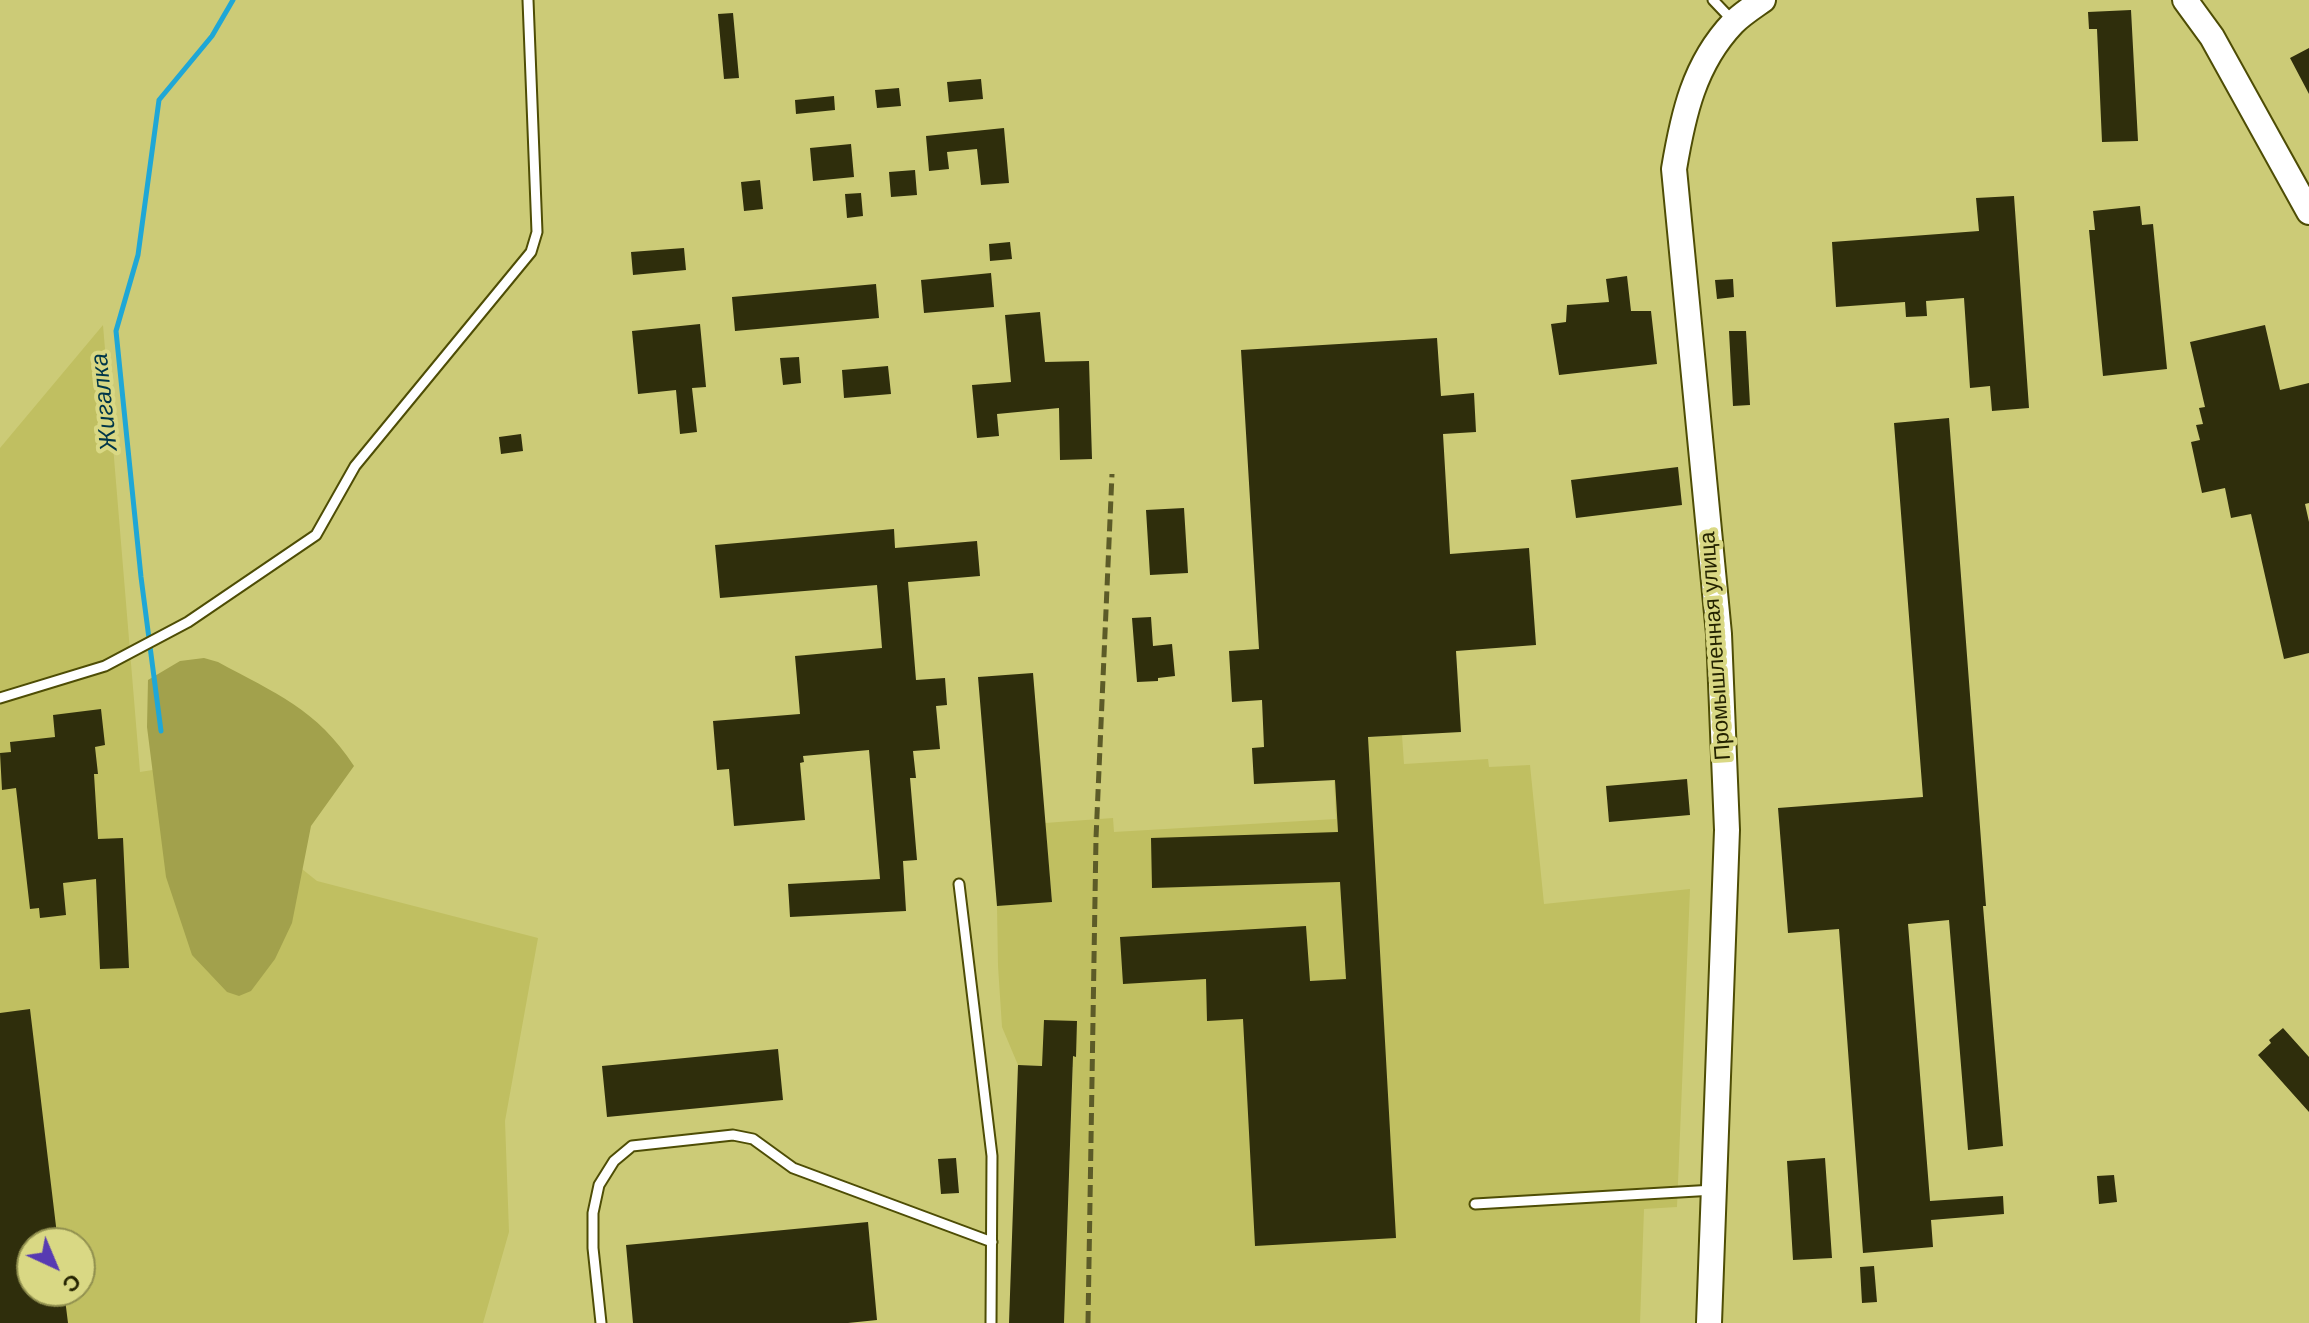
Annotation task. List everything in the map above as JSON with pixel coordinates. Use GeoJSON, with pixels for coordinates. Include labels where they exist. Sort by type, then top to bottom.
{"type":"FeatureCollection","features":[{"type":"Feature","properties":{"kind":"street","name":"Промышленная улица"},"geometry":{"type":"LineString","coordinates":[[1709,1323],[1727,830],[1719,634],[1674,169],[1682,119],[1699,68],[1734,22],[1763,0]]}},
{"type":"Feature","properties":{"kind":"street"},"geometry":{"type":"LineString","coordinates":[[2185,0],[2212,37],[2309,212]]}},
{"type":"Feature","properties":{"kind":"lane"},"geometry":{"type":"LineString","coordinates":[[0,698],[105,666],[188,622],[316,535],[355,466],[531,252],[537,232],[528,0]]}},
{"type":"Feature","properties":{"kind":"lane"},"geometry":{"type":"LineString","coordinates":[[1713,0],[1734,22]]}},
{"type":"Feature","properties":{"kind":"lane"},"geometry":{"type":"LineString","coordinates":[[959,884],[992,1156],[991,1323]]}},
{"type":"Feature","properties":{"kind":"lane"},"geometry":{"type":"LineString","coordinates":[[601,1323],[593,1248],[593,1213],[599,1185],[614,1161],[632,1146],[733,1135],[753,1139],[793,1168],[992,1242]]}},
{"type":"Feature","properties":{"kind":"lane"},"geometry":{"type":"LineString","coordinates":[[1475,1204],[1714,1190]]}},
{"type":"Feature","properties":{"kind":"shaded area"},"geometry":{"type":"Polygon","coordinates":[[[103,325],[140,772],[209,761],[292,861],[317,881],[538,938],[505,1121],[509,1232],[483,1323],[0,1323],[0,448],[103,325]]]}},
{"type":"Feature","properties":{"kind":"shaded area"},"geometry":{"type":"Polygon","coordinates":[[[204,658],[218,662],[294,704],[325,730],[354,766],[311,826],[292,923],[275,959],[251,991],[239,996],[227,992],[192,955],[166,877],[147,727],[148,680],[180,661],[204,658]]]}},
{"type":"Feature","properties":{"kind":"shaded area"},"geometry":{"type":"Polygon","coordinates":[[[1402,735],[1404,764],[1488,759],[1489,767],[1530,765],[1544,904],[1690,889],[1677,1207],[1644,1209],[1640,1323],[1064,1323],[1073,1067],[1018,1065],[1002,1027],[997,906],[1052,901],[1045,823],[1113,818],[1114,832],[1336,819],[1332,740],[1402,735]]]}},
{"type":"Feature","properties":{"kind":"building"},"geometry":{"type":"Polygon","coordinates":[[[2131,10],[2138,141],[2102,142],[2097,29],[2089,29],[2088,12],[2131,10]]]}},
{"type":"Feature","properties":{"kind":"building"},"geometry":{"type":"Polygon","coordinates":[[[733,13],[739,78],[724,79],[718,14],[733,13]]]}},
{"type":"Feature","properties":{"kind":"building"},"geometry":{"type":"Polygon","coordinates":[[[2309,48],[2309,94],[2290,58],[2309,48]]]}},
{"type":"Feature","properties":{"kind":"building"},"geometry":{"type":"Polygon","coordinates":[[[981,79],[983,99],[949,102],[947,82],[981,79]]]}},
{"type":"Feature","properties":{"kind":"building"},"geometry":{"type":"Polygon","coordinates":[[[899,88],[901,106],[877,108],[875,90],[899,88]]]}},
{"type":"Feature","properties":{"kind":"building"},"geometry":{"type":"Polygon","coordinates":[[[834,96],[835,110],[796,114],[795,100],[834,96]]]}},
{"type":"Feature","properties":{"kind":"building"},"geometry":{"type":"Polygon","coordinates":[[[1004,128],[1009,183],[981,185],[977,149],[947,152],[949,169],[929,171],[926,136],[1004,128]]]}},
{"type":"Feature","properties":{"kind":"building"},"geometry":{"type":"Polygon","coordinates":[[[851,144],[854,177],[813,181],[810,148],[851,144]]]}},
{"type":"Feature","properties":{"kind":"building"},"geometry":{"type":"Polygon","coordinates":[[[915,170],[917,195],[891,197],[889,172],[915,170]]]}},
{"type":"Feature","properties":{"kind":"building"},"geometry":{"type":"Polygon","coordinates":[[[760,180],[763,209],[744,211],[741,182],[760,180]]]}},
{"type":"Feature","properties":{"kind":"building"},"geometry":{"type":"Polygon","coordinates":[[[861,193],[863,216],[847,218],[845,194],[861,193]]]}},
{"type":"Feature","properties":{"kind":"building"},"geometry":{"type":"Polygon","coordinates":[[[2014,196],[2029,408],[1992,411],[1990,386],[1970,388],[1964,298],[1926,301],[1927,316],[1906,317],[1905,302],[1836,307],[1832,242],[1979,231],[1976,198],[2014,196]]]}},
{"type":"Feature","properties":{"kind":"building"},"geometry":{"type":"Polygon","coordinates":[[[2140,206],[2142,225],[2153,224],[2167,369],[2103,376],[2089,230],[2095,230],[2093,211],[2140,206]]]}},
{"type":"Feature","properties":{"kind":"building"},"geometry":{"type":"Polygon","coordinates":[[[1010,242],[1012,259],[990,261],[989,244],[1010,242]]]}},
{"type":"Feature","properties":{"kind":"building"},"geometry":{"type":"Polygon","coordinates":[[[684,248],[686,270],[633,275],[631,252],[684,248]]]}},
{"type":"Feature","properties":{"kind":"building"},"geometry":{"type":"Polygon","coordinates":[[[991,273],[994,307],[924,313],[921,280],[991,273]]]}},
{"type":"Feature","properties":{"kind":"building"},"geometry":{"type":"Polygon","coordinates":[[[1627,276],[1631,311],[1651,311],[1657,364],[1559,375],[1551,324],[1566,322],[1567,305],[1609,302],[1606,279],[1627,276]]]}},
{"type":"Feature","properties":{"kind":"building"},"geometry":{"type":"Polygon","coordinates":[[[1733,279],[1734,297],[1717,299],[1715,280],[1733,279]]]}},
{"type":"Feature","properties":{"kind":"building"},"geometry":{"type":"Polygon","coordinates":[[[876,284],[879,318],[735,331],[732,297],[876,284]]]}},
{"type":"Feature","properties":{"kind":"building"},"geometry":{"type":"Polygon","coordinates":[[[1040,312],[1045,362],[1089,361],[1092,459],[1060,460],[1059,408],[997,414],[999,436],[977,438],[972,385],[1011,382],[1005,315],[1040,312]]]}},
{"type":"Feature","properties":{"kind":"building"},"geometry":{"type":"Polygon","coordinates":[[[700,324],[706,387],[692,388],[697,432],[680,434],[676,390],[638,394],[632,331],[700,324]]]}},
{"type":"Feature","properties":{"kind":"building"},"geometry":{"type":"Polygon","coordinates":[[[2265,325],[2280,390],[2309,383],[2309,503],[2305,504],[2309,522],[2309,653],[2284,659],[2251,514],[2231,518],[2225,488],[2202,493],[2191,442],[2200,440],[2196,425],[2203,424],[2199,408],[2205,407],[2190,342],[2265,325]]]}},
{"type":"Feature","properties":{"kind":"building"},"geometry":{"type":"Polygon","coordinates":[[[1729,331],[1746,331],[1750,405],[1733,406],[1729,331]]]}},
{"type":"Feature","properties":{"kind":"building"},"geometry":{"type":"Polygon","coordinates":[[[1437,338],[1441,396],[1474,393],[1476,432],[1443,434],[1450,554],[1529,548],[1536,645],[1456,651],[1461,732],[1368,737],[1396,1238],[1255,1246],[1243,1019],[1207,1021],[1206,979],[1123,984],[1120,937],[1306,926],[1310,981],[1346,979],[1340,882],[1152,888],[1151,838],[1338,832],[1335,780],[1254,784],[1252,748],[1264,747],[1262,700],[1232,702],[1229,651],[1259,649],[1241,350],[1437,338]]]}},
{"type":"Feature","properties":{"kind":"building"},"geometry":{"type":"Polygon","coordinates":[[[799,357],[801,383],[783,385],[780,358],[799,357]]]}},
{"type":"Feature","properties":{"kind":"building"},"geometry":{"type":"Polygon","coordinates":[[[888,366],[891,394],[844,398],[842,370],[888,366]]]}},
{"type":"Feature","properties":{"kind":"building"},"geometry":{"type":"Polygon","coordinates":[[[1949,418],[2003,1146],[1968,1150],[1949,920],[1908,924],[1930,1201],[2003,1196],[2004,1214],[1931,1220],[1933,1247],[1863,1253],[1839,929],[1788,933],[1778,808],[1923,797],[1894,423],[1949,418]]]}},
{"type":"Feature","properties":{"kind":"building"},"geometry":{"type":"Polygon","coordinates":[[[521,434],[523,451],[501,454],[499,437],[521,434]]]}},
{"type":"Feature","properties":{"kind":"building"},"geometry":{"type":"Polygon","coordinates":[[[1678,467],[1682,505],[1576,518],[1571,480],[1678,467]]]}},
{"type":"Feature","properties":{"kind":"building"},"geometry":{"type":"Polygon","coordinates":[[[1184,508],[1188,573],[1150,575],[1146,510],[1184,508]]]}},
{"type":"Feature","properties":{"kind":"building"},"geometry":{"type":"Polygon","coordinates":[[[894,529],[895,548],[977,541],[980,576],[908,582],[916,680],[945,678],[947,705],[936,706],[940,749],[913,751],[916,778],[910,778],[917,860],[903,861],[906,911],[790,917],[788,884],[880,879],[869,750],[803,756],[804,762],[800,763],[805,820],[734,826],[729,769],[717,770],[713,721],[800,714],[795,656],[882,648],[877,585],[720,598],[715,545],[894,529]]]}},
{"type":"Feature","properties":{"kind":"building"},"geometry":{"type":"Polygon","coordinates":[[[1151,617],[1153,646],[1172,644],[1175,676],[1137,682],[1132,618],[1151,617]]]}},
{"type":"Feature","properties":{"kind":"building"},"geometry":{"type":"Polygon","coordinates":[[[1033,673],[1052,902],[997,906],[978,677],[1033,673]]]}},
{"type":"Feature","properties":{"kind":"building"},"geometry":{"type":"Polygon","coordinates":[[[101,709],[105,745],[95,747],[98,774],[94,774],[98,839],[123,838],[129,968],[100,969],[96,879],[63,883],[66,915],[40,918],[39,908],[30,909],[16,788],[2,790],[0,753],[11,752],[10,742],[55,737],[53,715],[101,709]]]}},
{"type":"Feature","properties":{"kind":"building"},"geometry":{"type":"Polygon","coordinates":[[[1687,779],[1690,815],[1609,822],[1606,786],[1687,779]]]}},
{"type":"Feature","properties":{"kind":"building"},"geometry":{"type":"Polygon","coordinates":[[[30,1009],[56,1227],[16,1227],[16,1307],[66,1307],[68,1323],[0,1323],[0,1013],[30,1009]]]}},
{"type":"Feature","properties":{"kind":"building"},"geometry":{"type":"Polygon","coordinates":[[[1044,1020],[1077,1021],[1076,1057],[1073,1056],[1064,1323],[1009,1323],[1018,1065],[1042,1066],[1044,1020]]]}},
{"type":"Feature","properties":{"kind":"building"},"geometry":{"type":"Polygon","coordinates":[[[2283,1028],[2309,1057],[2309,1112],[2258,1055],[2283,1028]]]}},
{"type":"Feature","properties":{"kind":"building"},"geometry":{"type":"Polygon","coordinates":[[[778,1049],[783,1100],[607,1117],[602,1066],[778,1049]]]}},
{"type":"Feature","properties":{"kind":"building"},"geometry":{"type":"Polygon","coordinates":[[[956,1158],[959,1193],[941,1194],[938,1159],[956,1158]]]}},
{"type":"Feature","properties":{"kind":"building"},"geometry":{"type":"Polygon","coordinates":[[[1825,1158],[1832,1258],[1793,1260],[1787,1161],[1825,1158]]]}},
{"type":"Feature","properties":{"kind":"building"},"geometry":{"type":"Polygon","coordinates":[[[2114,1175],[2117,1202],[2099,1204],[2097,1176],[2114,1175]]]}},
{"type":"Feature","properties":{"kind":"building"},"geometry":{"type":"Polygon","coordinates":[[[868,1222],[877,1320],[848,1323],[633,1323],[626,1245],[868,1222]]]}},
{"type":"Feature","properties":{"kind":"building"},"geometry":{"type":"Polygon","coordinates":[[[1874,1266],[1877,1302],[1862,1303],[1860,1267],[1874,1266]]]}},
{"type":"Feature","properties":{"kind":"waterway","name":"Жигалка"},"geometry":{"type":"LineString","coordinates":[[161,731],[141,577],[116,331],[138,255],[159,100],[212,36],[233,0]]}},
{"type":"Feature","properties":{"kind":"railway"},"geometry":{"type":"LineString","coordinates":[[1088,1323],[1096,838],[1112,474]]}}]}
